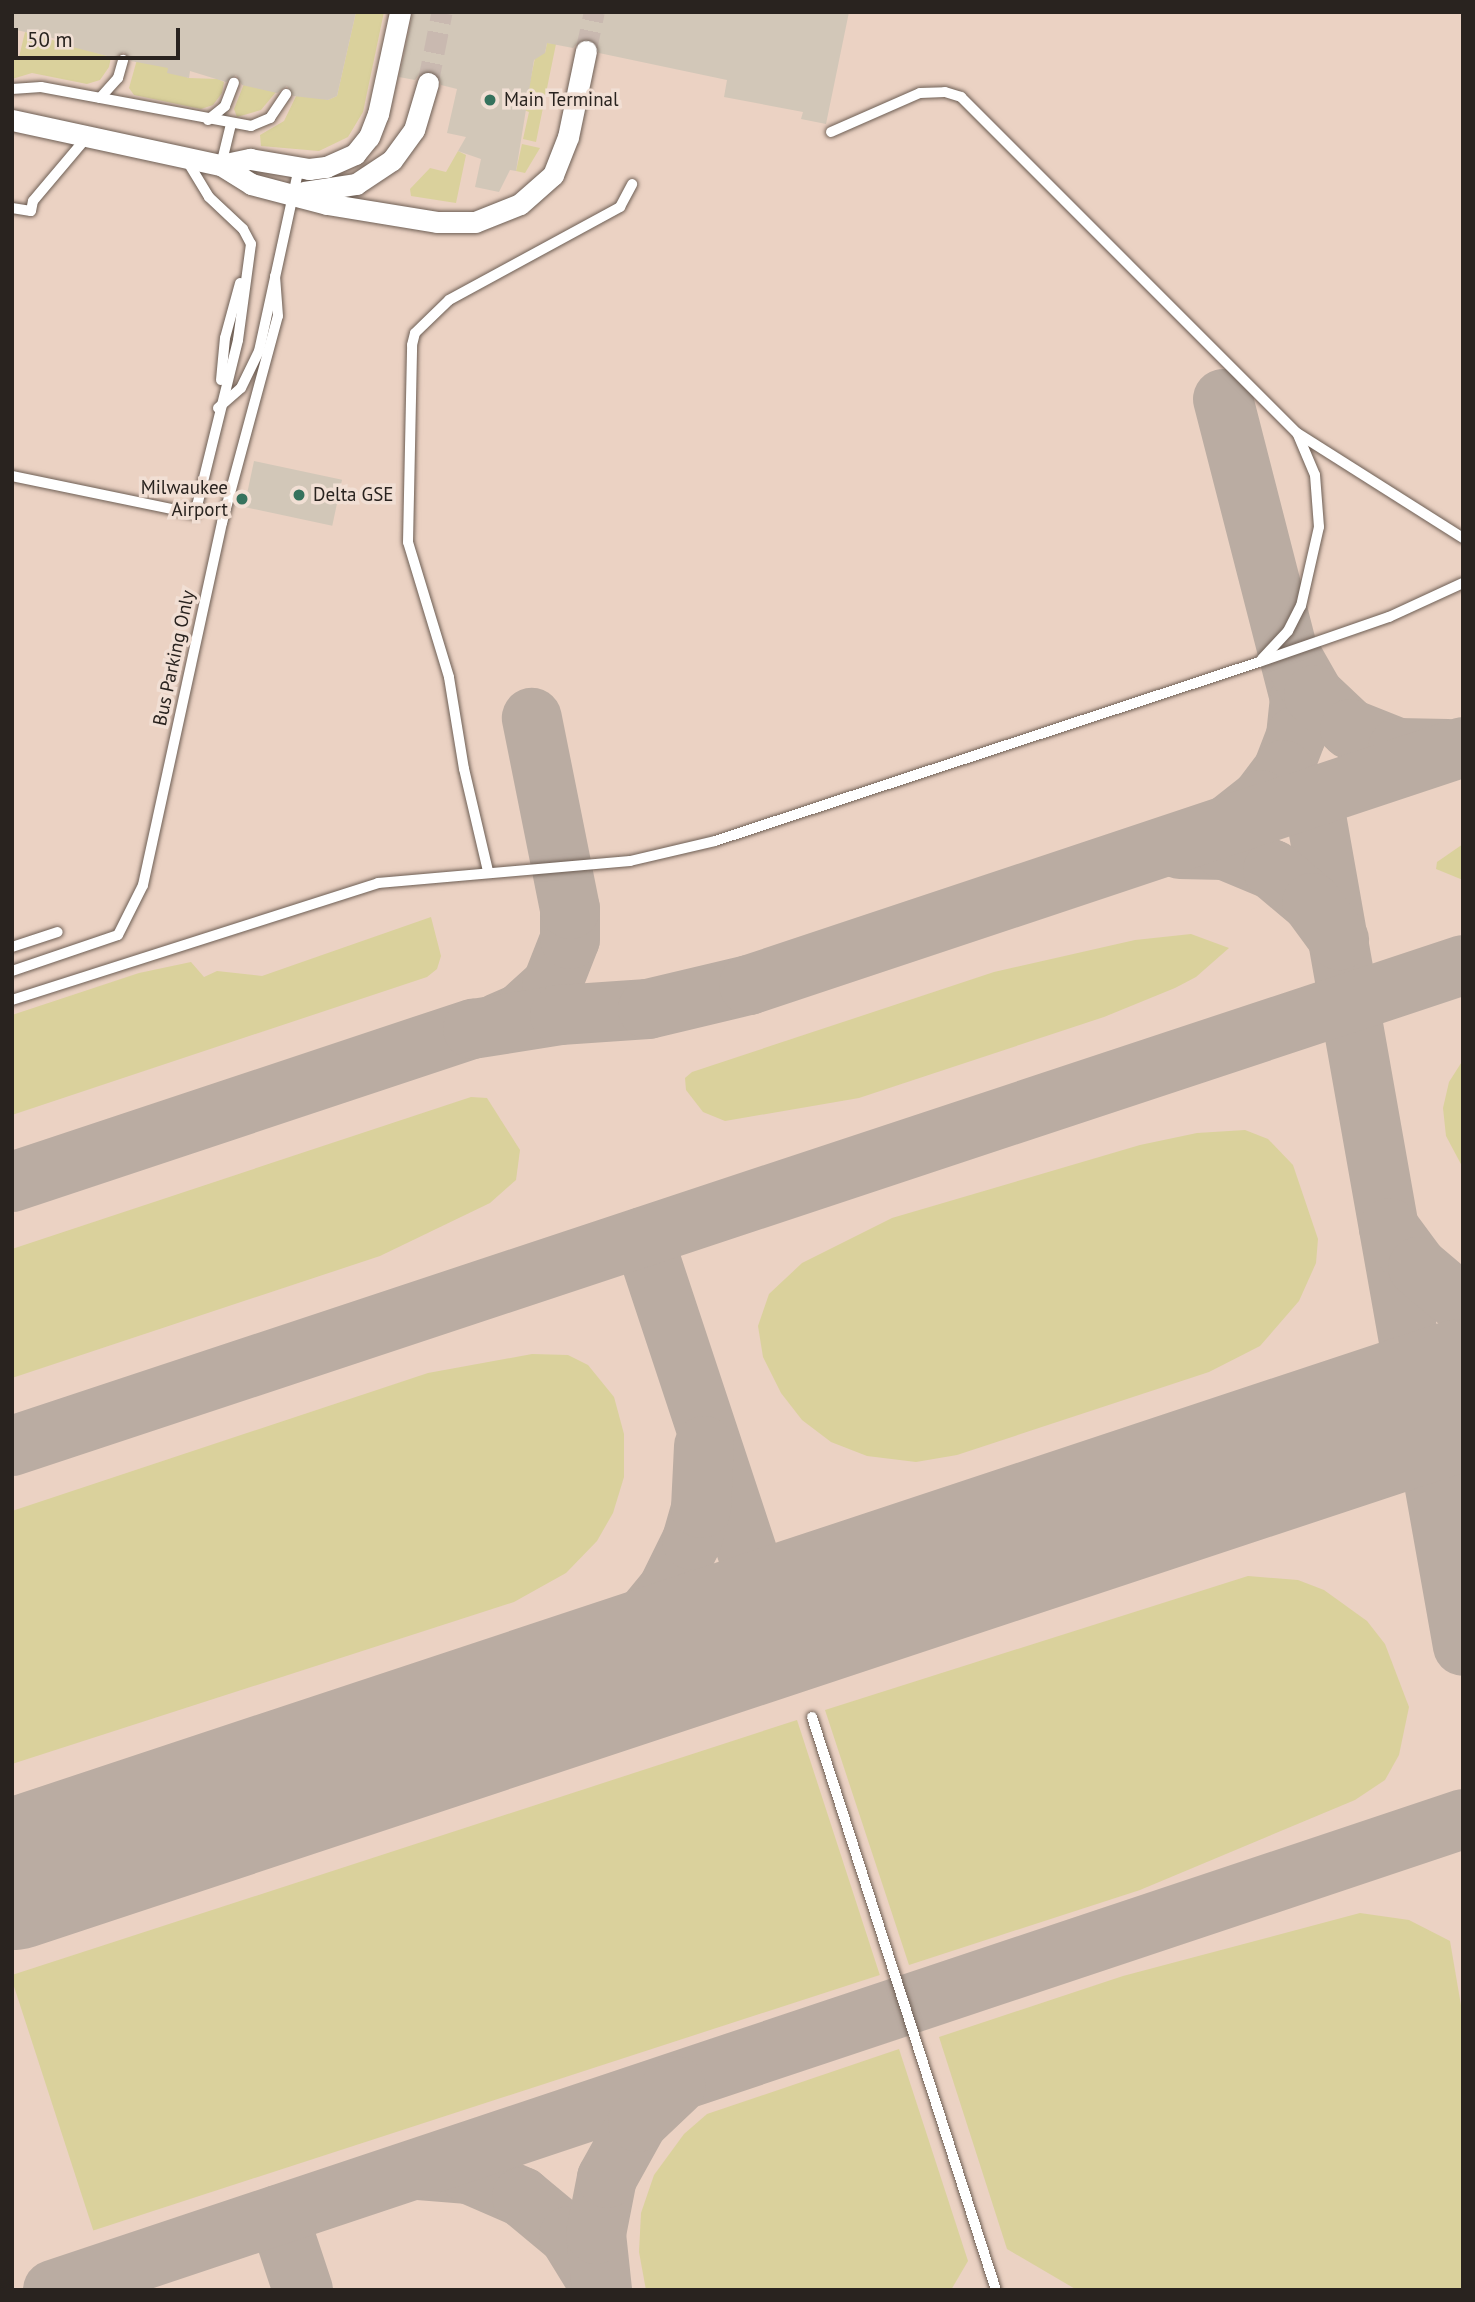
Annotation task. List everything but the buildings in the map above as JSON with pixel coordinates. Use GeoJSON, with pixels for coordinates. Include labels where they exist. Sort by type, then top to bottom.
{"type":"FeatureCollection","features":[{"type":"Feature","properties":{"kind":"street"},"geometry":{"type":"LineString","coordinates":[[221,165],[250,159],[299,168],[338,163],[355,154],[369,137],[400,12]]}},
{"type":"Feature","properties":{"kind":"street"},"geometry":{"type":"LineString","coordinates":[[12,120],[221,165],[251,184],[294,192],[327,204],[436,222],[475,222],[508,211],[542,187],[559,163],[586,51]]}},
{"type":"Feature","properties":{"kind":"street"},"geometry":{"type":"LineString","coordinates":[[294,192],[342,188],[386,165],[414,131],[428,83]]}},
{"type":"Feature","properties":{"kind":"lane"},"geometry":{"type":"LineString","coordinates":[[100,98],[118,78],[123,60]]}},
{"type":"Feature","properties":{"kind":"lane"},"geometry":{"type":"LineString","coordinates":[[208,120],[225,106],[234,83]]}},
{"type":"Feature","properties":{"kind":"lane"},"geometry":{"type":"LineString","coordinates":[[12,89],[41,87],[231,124],[264,123],[286,94]]}},
{"type":"Feature","properties":{"kind":"lane"},"geometry":{"type":"LineString","coordinates":[[831,132],[920,93],[945,92],[961,97],[1297,433],[1463,538]]}},
{"type":"Feature","properties":{"kind":"lane"},"geometry":{"type":"LineString","coordinates":[[221,165],[231,124]]}},
{"type":"Feature","properties":{"kind":"lane"},"geometry":{"type":"LineString","coordinates":[[12,208],[31,211],[33,201],[88,136]]}},
{"type":"Feature","properties":{"kind":"lane"},"geometry":{"type":"LineString","coordinates":[[12,476],[195,514],[218,408],[237,341],[249,257],[248,236],[209,197],[185,157]]}},
{"type":"Feature","properties":{"kind":"lane"},"geometry":{"type":"LineString","coordinates":[[218,408],[241,388],[259,351],[299,168]]}},
{"type":"Feature","properties":{"kind":"lane"},"geometry":{"type":"LineString","coordinates":[[488,871],[464,769],[449,677],[408,542],[412,345],[415,333],[449,300],[620,206],[632,184]]}},
{"type":"Feature","properties":{"kind":"lane","name":"Bus Parking Only"},"geometry":{"type":"LineString","coordinates":[[12,971],[118,935],[143,886],[222,523],[278,316],[275,276]]}},
{"type":"Feature","properties":{"kind":"lane"},"geometry":{"type":"LineString","coordinates":[[1259,662],[1288,631],[1301,606],[1319,527],[1315,475],[1297,433]]}},
{"type":"Feature","properties":{"kind":"lane"},"geometry":{"type":"LineString","coordinates":[[12,1000],[353,888],[488,871],[630,861],[715,841],[1259,662],[1389,617],[1463,583]]}},
{"type":"Feature","properties":{"kind":"lane"},"geometry":{"type":"LineString","coordinates":[[12,947],[58,932]]}},
{"type":"Feature","properties":{"kind":"lane"},"geometry":{"type":"LineString","coordinates":[[812,1717],[996,2290]]}},
{"type":"Feature","properties":{"kind":"shaded area"},"geometry":{"type":"Polygon","coordinates":[[[12,12],[1463,12],[1463,2290],[12,2290],[12,12]]]}},
{"type":"Feature","properties":{"kind":"shaded area"},"geometry":{"type":"Polygon","coordinates":[[[356,12],[384,12],[363,112],[348,137],[319,151],[261,146],[260,135],[284,121],[299,90],[328,100],[337,96],[356,12]]]}},
{"type":"Feature","properties":{"kind":"shaded area"},"geometry":{"type":"Polygon","coordinates":[[[25,32],[111,57],[109,67],[100,80],[87,84],[32,73],[12,79],[12,61],[19,57],[25,32]]]}},
{"type":"Feature","properties":{"kind":"shaded area"},"geometry":{"type":"Polygon","coordinates":[[[547,43],[556,44],[536,142],[523,139],[529,112],[524,110],[536,53],[545,53],[547,43]]]}},
{"type":"Feature","properties":{"kind":"shaded area"},"geometry":{"type":"Polygon","coordinates":[[[138,56],[169,63],[188,78],[218,79],[224,82],[222,93],[213,105],[201,109],[134,95],[129,88],[138,56]]]}},
{"type":"Feature","properties":{"kind":"shaded area"},"geometry":{"type":"Polygon","coordinates":[[[246,79],[276,92],[261,110],[237,117],[234,109],[246,79]]]}},
{"type":"Feature","properties":{"kind":"shaded area"},"geometry":{"type":"Polygon","coordinates":[[[522,144],[540,148],[525,173],[516,171],[522,144]]]}},
{"type":"Feature","properties":{"kind":"shaded area"},"geometry":{"type":"Polygon","coordinates":[[[458,151],[466,155],[456,203],[411,196],[410,189],[430,168],[446,172],[458,151]]]}},
{"type":"Feature","properties":{"kind":"shaded area"},"geometry":{"type":"Polygon","coordinates":[[[1463,844],[1463,880],[1436,869],[1437,862],[1463,844]]]}},
{"type":"Feature","properties":{"kind":"shaded area"},"geometry":{"type":"Polygon","coordinates":[[[431,917],[441,956],[437,969],[427,977],[12,1115],[12,1015],[139,973],[191,962],[204,977],[217,971],[262,976],[431,917]]]}},
{"type":"Feature","properties":{"kind":"shaded area"},"geometry":{"type":"Polygon","coordinates":[[[1191,934],[1229,948],[1196,977],[1175,988],[1104,1017],[859,1098],[725,1121],[703,1112],[686,1090],[685,1078],[692,1072],[994,972],[1135,940],[1191,934]]]}},
{"type":"Feature","properties":{"kind":"shaded area"},"geometry":{"type":"Polygon","coordinates":[[[1463,1060],[1463,1168],[1446,1136],[1443,1108],[1449,1082],[1463,1060]]]}},
{"type":"Feature","properties":{"kind":"shaded area"},"geometry":{"type":"Polygon","coordinates":[[[471,1097],[487,1098],[520,1150],[516,1180],[490,1203],[380,1256],[12,1378],[12,1249],[471,1097]]]}},
{"type":"Feature","properties":{"kind":"shaded area"},"geometry":{"type":"Polygon","coordinates":[[[1245,1130],[1268,1139],[1293,1165],[1318,1239],[1316,1263],[1299,1301],[1260,1346],[1209,1372],[957,1455],[916,1462],[867,1456],[831,1442],[802,1420],[781,1393],[763,1357],[758,1326],[769,1294],[802,1263],[892,1218],[1140,1145],[1197,1133],[1245,1130]]]}},
{"type":"Feature","properties":{"kind":"shaded area"},"geometry":{"type":"Polygon","coordinates":[[[532,1354],[568,1355],[588,1365],[614,1397],[624,1434],[624,1477],[613,1513],[597,1541],[566,1573],[514,1602],[12,1764],[12,1511],[428,1373],[532,1354]]]}},
{"type":"Feature","properties":{"kind":"shaded area"},"geometry":{"type":"Polygon","coordinates":[[[1248,1576],[1298,1580],[1324,1590],[1367,1621],[1385,1644],[1409,1707],[1399,1755],[1385,1780],[1355,1800],[1140,1890],[909,1965],[825,1710],[1248,1576]]]}},
{"type":"Feature","properties":{"kind":"shaded area"},"geometry":{"type":"Polygon","coordinates":[[[797,1720],[880,1975],[93,2230],[12,1975],[797,1720]]]}},
{"type":"Feature","properties":{"kind":"shaded area"},"geometry":{"type":"Polygon","coordinates":[[[1360,1913],[1409,1920],[1450,1941],[1463,2017],[1463,2290],[1077,2290],[1007,2249],[939,2037],[1123,1976],[1360,1913]]]}},
{"type":"Feature","properties":{"kind":"shaded area"},"geometry":{"type":"Polygon","coordinates":[[[899,2049],[968,2261],[951,2290],[646,2290],[639,2252],[641,2213],[654,2175],[684,2134],[707,2114],[899,2049]]]}},
{"type":"Feature","properties":{"kind":"taxiway"},"geometry":{"type":"LineString","coordinates":[[1223,399],[1300,698],[1296,736],[1283,770],[1260,800],[1231,823]]}},
{"type":"Feature","properties":{"kind":"taxiway"},"geometry":{"type":"LineString","coordinates":[[1293,658],[1314,695],[1350,729],[1398,748],[1448,749]]}},
{"type":"Feature","properties":{"kind":"taxiway"},"geometry":{"type":"LineString","coordinates":[[498,1023],[521,1013],[552,985],[570,939],[570,909],[532,718]]}},
{"type":"Feature","properties":{"kind":"taxiway"},"geometry":{"type":"LineString","coordinates":[[12,1182],[473,1029],[560,1015],[648,1009],[749,985],[1463,747]]}},
{"type":"Feature","properties":{"kind":"taxiway"},"geometry":{"type":"LineString","coordinates":[[1313,799],[1463,1646]]}},
{"type":"Feature","properties":{"kind":"taxiway"},"geometry":{"type":"LineString","coordinates":[[1180,849],[1225,850],[1273,870],[1312,903],[1339,940]]}},
{"type":"Feature","properties":{"kind":"taxiway"},"geometry":{"type":"LineString","coordinates":[[12,1446],[1463,965]]}},
{"type":"Feature","properties":{"kind":"taxiway"},"geometry":{"type":"LineString","coordinates":[[1389,1228],[1418,1267],[1463,1305]]}},
{"type":"Feature","properties":{"kind":"taxiway"},"geometry":{"type":"LineString","coordinates":[[643,1237],[771,1623]]}},
{"type":"Feature","properties":{"kind":"taxiway"},"geometry":{"type":"LineString","coordinates":[[551,1696],[626,1640],[668,1589],[692,1540],[701,1508],[704,1446]]}},
{"type":"Feature","properties":{"kind":"taxiway"},"geometry":{"type":"LineString","coordinates":[[53,2290],[1463,1819]]}},
{"type":"Feature","properties":{"kind":"taxiway"},"geometry":{"type":"LineString","coordinates":[[602,2290],[596,2234],[607,2178],[638,2122],[676,2086]]}},
{"type":"Feature","properties":{"kind":"taxiway"},"geometry":{"type":"LineString","coordinates":[[419,2170],[469,2174],[522,2197],[569,2236],[601,2288]]}},
{"type":"Feature","properties":{"kind":"taxiway"},"geometry":{"type":"LineString","coordinates":[[278,2215],[303,2290]]}},
{"type":"Feature","properties":{"kind":"runway"},"geometry":{"type":"LineString","coordinates":[[12,1875],[1463,1394]]}},
{"type":"Feature","properties":{"kind":"tunnel"},"geometry":{"type":"LineString","coordinates":[[428,83],[442,12]]}},
{"type":"Feature","properties":{"kind":"tunnel"},"geometry":{"type":"LineString","coordinates":[[586,51],[594,12]]}},
{"type":"Feature","properties":{"kind":"place","name":"Main Terminal"},"geometry":{"type":"Point","coordinates":[490,100]}},
{"type":"Feature","properties":{"kind":"place","name":"Delta GSE"},"geometry":{"type":"Point","coordinates":[299,495]}},
{"type":"Feature","properties":{"kind":"place","name":"Milwaukee Airport"},"geometry":{"type":"Point","coordinates":[242,499]}}]}
